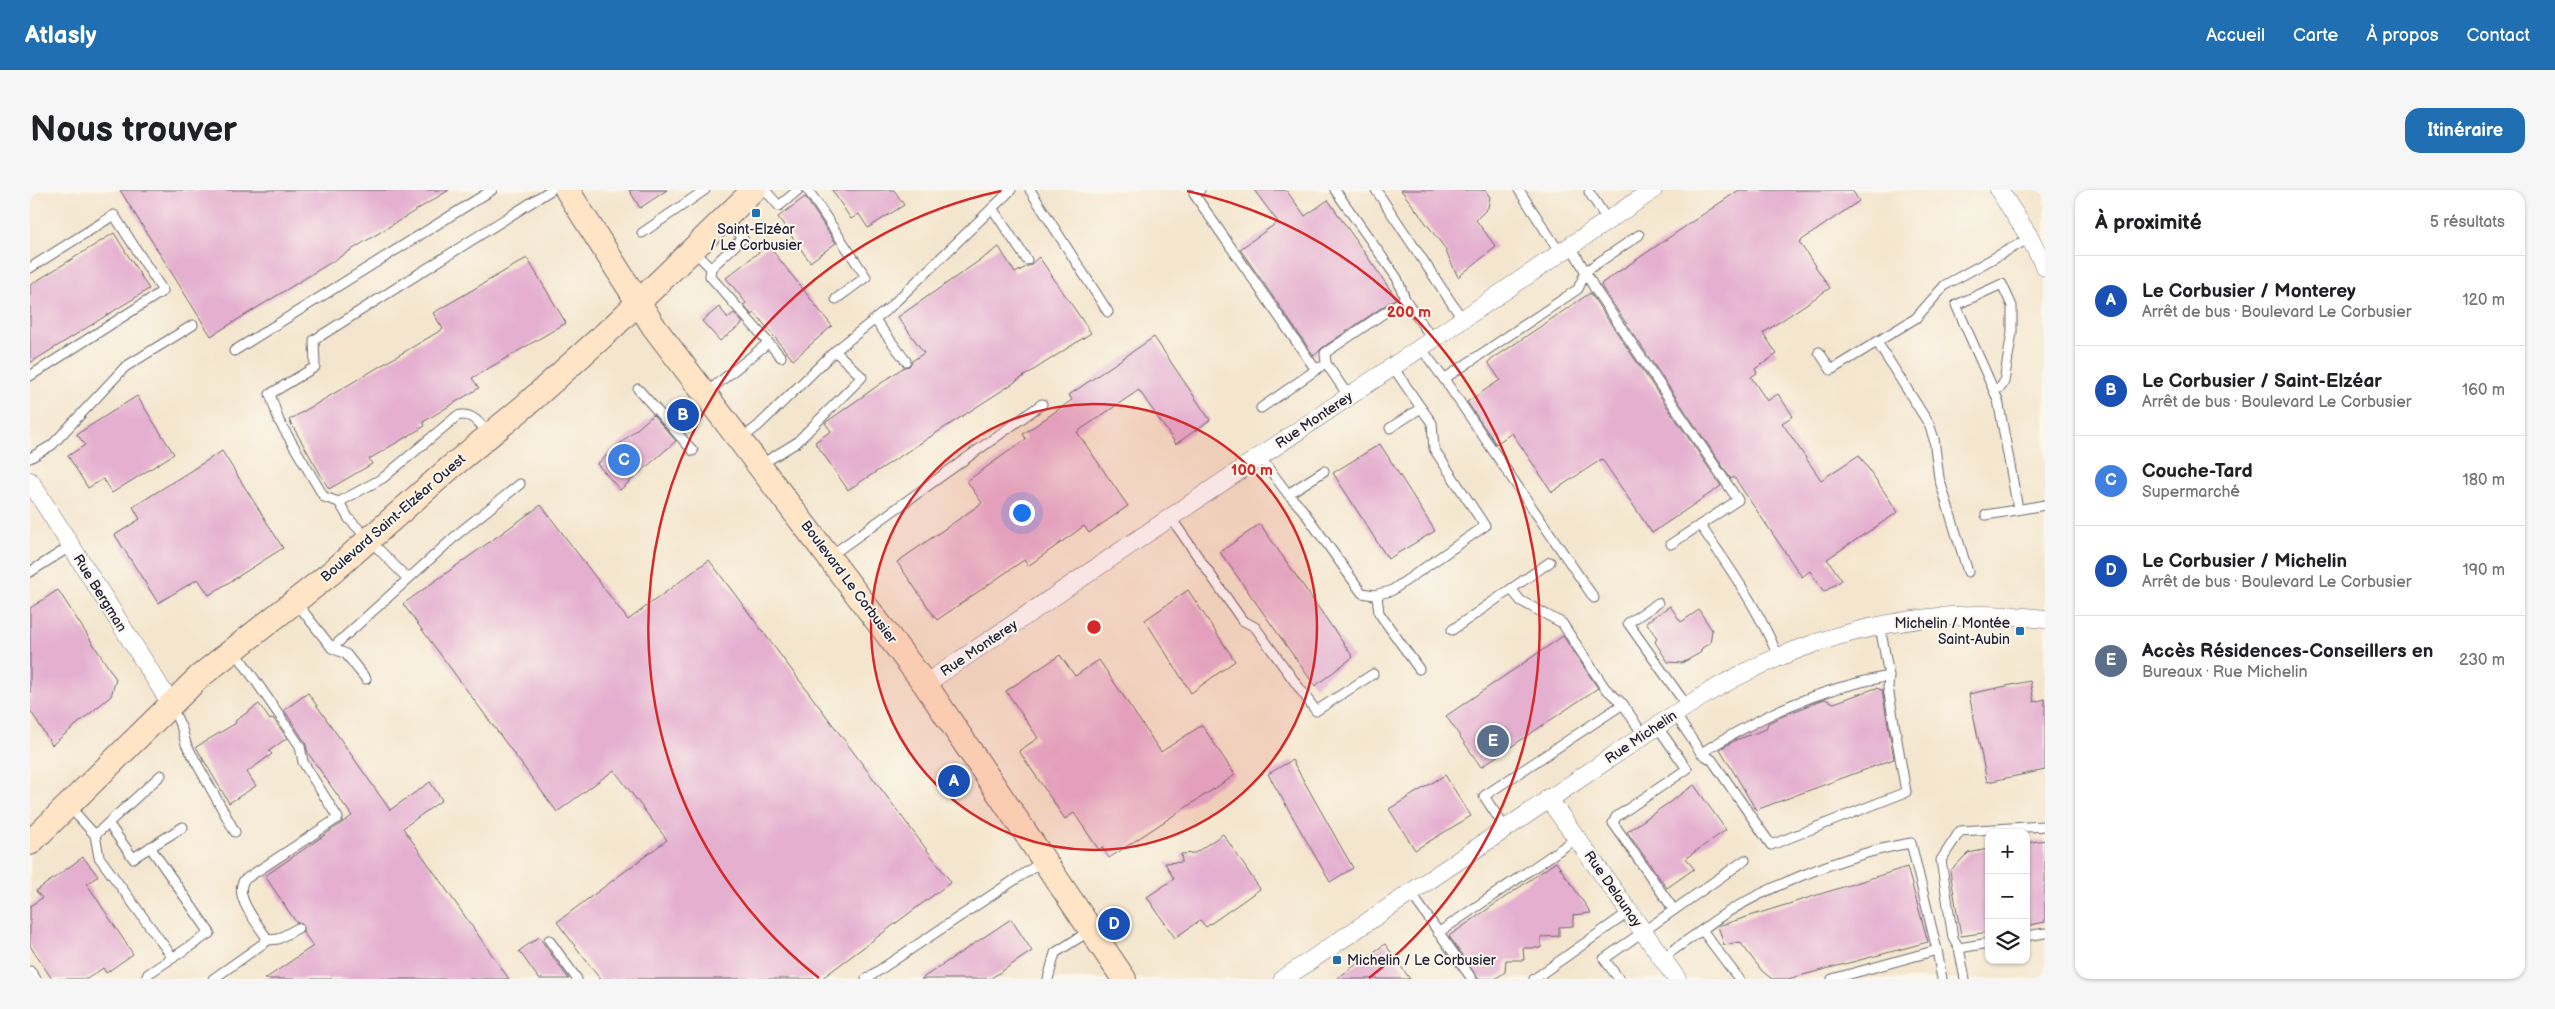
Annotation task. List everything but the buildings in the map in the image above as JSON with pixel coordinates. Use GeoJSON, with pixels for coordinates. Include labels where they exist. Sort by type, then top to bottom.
{"type":"FeatureCollection","features":[{"type":"Feature","properties":{"kind":"street","name":"Boulevard Le Corbusier"},"geometry":{"type":"LineString","coordinates":[[567,190],[654,327],[925,684],[1124,979]]}},
{"type":"Feature","properties":{"kind":"street","name":"Boulevard Saint-Elzéar Ouest"},"geometry":{"type":"LineString","coordinates":[[30,843],[171,704],[234,648],[370,540],[490,436],[639,302],[754,190]]}},
{"type":"Feature","properties":{"kind":"street","name":"Rue Monterey"},"geometry":{"type":"LineString","coordinates":[[925,684],[1653,190]]}},
{"type":"Feature","properties":{"kind":"street"},"geometry":{"type":"LineString","coordinates":[[1999,190],[2030,238],[2045,267]]}},
{"type":"Feature","properties":{"kind":"street","name":"Rue Bergman"},"geometry":{"type":"LineString","coordinates":[[30,481],[171,704]]}},
{"type":"Feature","properties":{"kind":"street","name":"Rue Michelin"},"geometry":{"type":"LineString","coordinates":[[1283,979],[1548,798],[1731,678],[1778,656],[1815,642],[1880,626],[1921,620],[1974,616],[2045,619]]}},
{"type":"Feature","properties":{"kind":"street","name":"Rue Delaunay"},"geometry":{"type":"LineString","coordinates":[[1548,798],[1677,979]]}},
{"type":"Feature","properties":{"kind":"lane"},"geometry":{"type":"LineString","coordinates":[[234,351],[492,190]]}},
{"type":"Feature","properties":{"kind":"lane"},"geometry":{"type":"LineString","coordinates":[[408,578],[349,519],[339,502],[324,497],[279,421],[270,394],[315,367],[314,340],[551,190]]}},
{"type":"Feature","properties":{"kind":"lane"},"geometry":{"type":"LineString","coordinates":[[642,233],[705,190]]}},
{"type":"Feature","properties":{"kind":"lane"},"geometry":{"type":"LineString","coordinates":[[765,190],[779,206],[798,190]]}},
{"type":"Feature","properties":{"kind":"lane"},"geometry":{"type":"LineString","coordinates":[[808,190],[866,277],[836,299]]}},
{"type":"Feature","properties":{"kind":"lane"},"geometry":{"type":"LineString","coordinates":[[740,439],[758,426],[835,351],[875,320],[1011,190]]}},
{"type":"Feature","properties":{"kind":"lane"},"geometry":{"type":"LineString","coordinates":[[1030,190],[1108,312]]}},
{"type":"Feature","properties":{"kind":"lane"},"geometry":{"type":"LineString","coordinates":[[1200,190],[1194,194],[1316,370]]}},
{"type":"Feature","properties":{"kind":"lane"},"geometry":{"type":"LineString","coordinates":[[1335,190],[1397,278],[1405,299],[1444,379],[1594,598]]}},
{"type":"Feature","properties":{"kind":"lane"},"geometry":{"type":"LineString","coordinates":[[1376,190],[1463,320]]}},
{"type":"Feature","properties":{"kind":"lane"},"geometry":{"type":"LineString","coordinates":[[1519,190],[1565,250],[1586,271],[1595,289],[1738,500],[1671,544]]}},
{"type":"Feature","properties":{"kind":"lane"},"geometry":{"type":"LineString","coordinates":[[1589,192],[1608,221]]}},
{"type":"Feature","properties":{"kind":"lane"},"geometry":{"type":"LineString","coordinates":[[992,208],[1028,260]]}},
{"type":"Feature","properties":{"kind":"lane"},"geometry":{"type":"LineString","coordinates":[[30,268],[114,215],[163,291],[30,376]]}},
{"type":"Feature","properties":{"kind":"lane"},"geometry":{"type":"LineString","coordinates":[[710,268],[743,238],[724,219]]}},
{"type":"Feature","properties":{"kind":"lane"},"geometry":{"type":"LineString","coordinates":[[1444,379],[1578,289],[1586,271],[1640,235]]}},
{"type":"Feature","properties":{"kind":"lane"},"geometry":{"type":"LineString","coordinates":[[1819,352],[1831,370],[1916,318],[1945,285],[2030,238]]}},
{"type":"Feature","properties":{"kind":"lane"},"geometry":{"type":"LineString","coordinates":[[692,250],[710,268],[710,276],[781,357]]}},
{"type":"Feature","properties":{"kind":"lane"},"geometry":{"type":"LineString","coordinates":[[1994,390],[2001,387],[2004,382],[2012,332],[2012,306],[2002,284],[1956,305],[1994,390],[2018,509]]}},
{"type":"Feature","properties":{"kind":"lane"},"geometry":{"type":"LineString","coordinates":[[1349,397],[1326,363],[1325,353],[1405,299]]}},
{"type":"Feature","properties":{"kind":"lane"},"geometry":{"type":"LineString","coordinates":[[875,320],[906,361]]}},
{"type":"Feature","properties":{"kind":"lane"},"geometry":{"type":"LineString","coordinates":[[30,458],[52,445],[125,367],[193,325]]}},
{"type":"Feature","properties":{"kind":"lane"},"geometry":{"type":"LineString","coordinates":[[1877,342],[1932,432],[1939,478],[1968,572]]}},
{"type":"Feature","properties":{"kind":"lane"},"geometry":{"type":"LineString","coordinates":[[705,393],[768,343]]}},
{"type":"Feature","properties":{"kind":"lane"},"geometry":{"type":"LineString","coordinates":[[760,465],[796,442],[862,377],[835,351]]}},
{"type":"Feature","properties":{"kind":"lane"},"geometry":{"type":"LineString","coordinates":[[1261,408],[1326,363]]}},
{"type":"Feature","properties":{"kind":"lane"},"geometry":{"type":"LineString","coordinates":[[1260,457],[1302,509],[1362,593],[1377,595],[1391,592],[1485,526],[1434,449],[1432,423],[1393,367]]}},
{"type":"Feature","properties":{"kind":"lane"},"geometry":{"type":"LineString","coordinates":[[638,389],[693,451]]}},
{"type":"Feature","properties":{"kind":"lane"},"geometry":{"type":"LineString","coordinates":[[829,556],[1042,404]]}},
{"type":"Feature","properties":{"kind":"lane"},"geometry":{"type":"LineString","coordinates":[[1390,428],[1421,408]]}},
{"type":"Feature","properties":{"kind":"lane"},"geometry":{"type":"LineString","coordinates":[[339,502],[383,478],[457,416],[467,415],[473,417],[490,436]]}},
{"type":"Feature","properties":{"kind":"lane"},"geometry":{"type":"LineString","coordinates":[[1288,494],[1324,471]]}},
{"type":"Feature","properties":{"kind":"lane"},"geometry":{"type":"LineString","coordinates":[[332,648],[408,578],[520,484]]}},
{"type":"Feature","properties":{"kind":"lane"},"geometry":{"type":"LineString","coordinates":[[1986,515],[2045,505]]}},
{"type":"Feature","properties":{"kind":"lane"},"geometry":{"type":"LineString","coordinates":[[1171,518],[1242,620],[1256,627],[1316,711],[1373,674]]}},
{"type":"Feature","properties":{"kind":"lane"},"geometry":{"type":"LineString","coordinates":[[1700,525],[1745,589],[1763,620],[1778,656]]}},
{"type":"Feature","properties":{"kind":"lane"},"geometry":{"type":"LineString","coordinates":[[30,572],[71,546]]}},
{"type":"Feature","properties":{"kind":"lane"},"geometry":{"type":"LineString","coordinates":[[1452,630],[1550,562]]}},
{"type":"Feature","properties":{"kind":"lane"},"geometry":{"type":"LineString","coordinates":[[1511,589],[1520,601],[1562,623],[1606,688],[1687,769],[1616,817],[1613,823],[1674,910]]}},
{"type":"Feature","properties":{"kind":"lane"},"geometry":{"type":"LineString","coordinates":[[1377,595],[1379,613],[1419,669]]}},
{"type":"Feature","properties":{"kind":"lane"},"geometry":{"type":"LineString","coordinates":[[295,601],[332,648],[346,654],[366,679]]}},
{"type":"Feature","properties":{"kind":"lane"},"geometry":{"type":"LineString","coordinates":[[1658,603],[1628,623],[1681,710],[1701,753],[1712,760],[1771,845],[1906,792],[1888,688],[1889,676],[1880,626]]}},
{"type":"Feature","properties":{"kind":"lane"},"geometry":{"type":"LineString","coordinates":[[234,648],[300,746],[303,762],[338,818],[242,882],[243,898],[268,940]]}},
{"type":"Feature","properties":{"kind":"lane"},"geometry":{"type":"LineString","coordinates":[[1701,753],[1752,722],[1796,701],[1840,686],[1889,676]]}},
{"type":"Feature","properties":{"kind":"lane"},"geometry":{"type":"LineString","coordinates":[[171,704],[182,729],[186,744],[216,802],[235,832]]}},
{"type":"Feature","properties":{"kind":"lane"},"geometry":{"type":"LineString","coordinates":[[1505,828],[1484,796],[1623,704]]}},
{"type":"Feature","properties":{"kind":"lane"},"geometry":{"type":"LineString","coordinates":[[95,835],[161,775]]}},
{"type":"Feature","properties":{"kind":"lane"},"geometry":{"type":"LineString","coordinates":[[68,805],[95,835],[99,857],[173,958]]}},
{"type":"Feature","properties":{"kind":"lane"},"geometry":{"type":"LineString","coordinates":[[108,823],[133,858],[183,827]]}},
{"type":"Feature","properties":{"kind":"lane"},"geometry":{"type":"LineString","coordinates":[[1965,979],[1959,948],[1952,938],[1941,860],[1960,831],[2045,826]]}},
{"type":"Feature","properties":{"kind":"lane"},"geometry":{"type":"LineString","coordinates":[[1438,932],[1577,838]]}},
{"type":"Feature","properties":{"kind":"lane"},"geometry":{"type":"LineString","coordinates":[[1662,958],[1717,918],[1777,886],[1842,862],[1911,843],[1937,950],[1942,979]]}},
{"type":"Feature","properties":{"kind":"lane"},"geometry":{"type":"LineString","coordinates":[[146,979],[148,974],[210,933],[150,847]]}},
{"type":"Feature","properties":{"kind":"lane"},"geometry":{"type":"LineString","coordinates":[[866,979],[1044,860]]}},
{"type":"Feature","properties":{"kind":"lane"},"geometry":{"type":"LineString","coordinates":[[1619,979],[1604,959],[1745,860]]}},
{"type":"Feature","properties":{"kind":"lane"},"geometry":{"type":"LineString","coordinates":[[1410,892],[1472,979]]}},
{"type":"Feature","properties":{"kind":"lane"},"geometry":{"type":"LineString","coordinates":[[1534,979],[1629,912]]}},
{"type":"Feature","properties":{"kind":"lane"},"geometry":{"type":"LineString","coordinates":[[213,979],[268,940],[278,939],[298,928]]}},
{"type":"Feature","properties":{"kind":"lane"},"geometry":{"type":"LineString","coordinates":[[1048,979],[1055,953],[1091,930]]}},
{"type":"Feature","properties":{"kind":"lane"},"geometry":{"type":"LineString","coordinates":[[1702,930],[1739,979]]}},
{"type":"Feature","properties":{"kind":"lane"},"geometry":{"type":"LineString","coordinates":[[2030,935],[2045,933]]}},
{"type":"Feature","properties":{"kind":"lane"},"geometry":{"type":"LineString","coordinates":[[549,940],[577,979]]}},
{"type":"Feature","properties":{"kind":"lane"},"geometry":{"type":"LineString","coordinates":[[1959,948],[1985,944]]}},
{"type":"Feature","properties":{"kind":"lane"},"geometry":{"type":"LineString","coordinates":[[1832,979],[1937,950]]}},
{"type":"Feature","properties":{"kind":"lane"},"geometry":{"type":"LineString","coordinates":[[30,971],[36,979]]}},
{"type":"Feature","properties":{"kind":"place","name":"Saint-Elzéar / Le Corbusier"},"geometry":{"type":"Point","coordinates":[756,213]}},
{"type":"Feature","properties":{"kind":"place","name":"Le Corbusier / Saint-Elzéar"},"geometry":{"type":"Point","coordinates":[683,415]}},
{"type":"Feature","properties":{"kind":"place","name":"Couche-Tard"},"geometry":{"type":"Point","coordinates":[624,460]}},
{"type":"Feature","properties":{"kind":"place","name":"Michelin / Montée Saint-Aubin"},"geometry":{"type":"Point","coordinates":[2020,631]}},
{"type":"Feature","properties":{"kind":"place","name":"Accès Résidences-Conseillers en"},"geometry":{"type":"Point","coordinates":[1493,741]}},
{"type":"Feature","properties":{"kind":"place","name":"Le Corbusier / Monterey"},"geometry":{"type":"Point","coordinates":[954,781]}},
{"type":"Feature","properties":{"kind":"place","name":"Le Corbusier / Michelin"},"geometry":{"type":"Point","coordinates":[1114,924]}},
{"type":"Feature","properties":{"kind":"place","name":"Michelin / Le Corbusier"},"geometry":{"type":"Point","coordinates":[1337,960]}}]}
